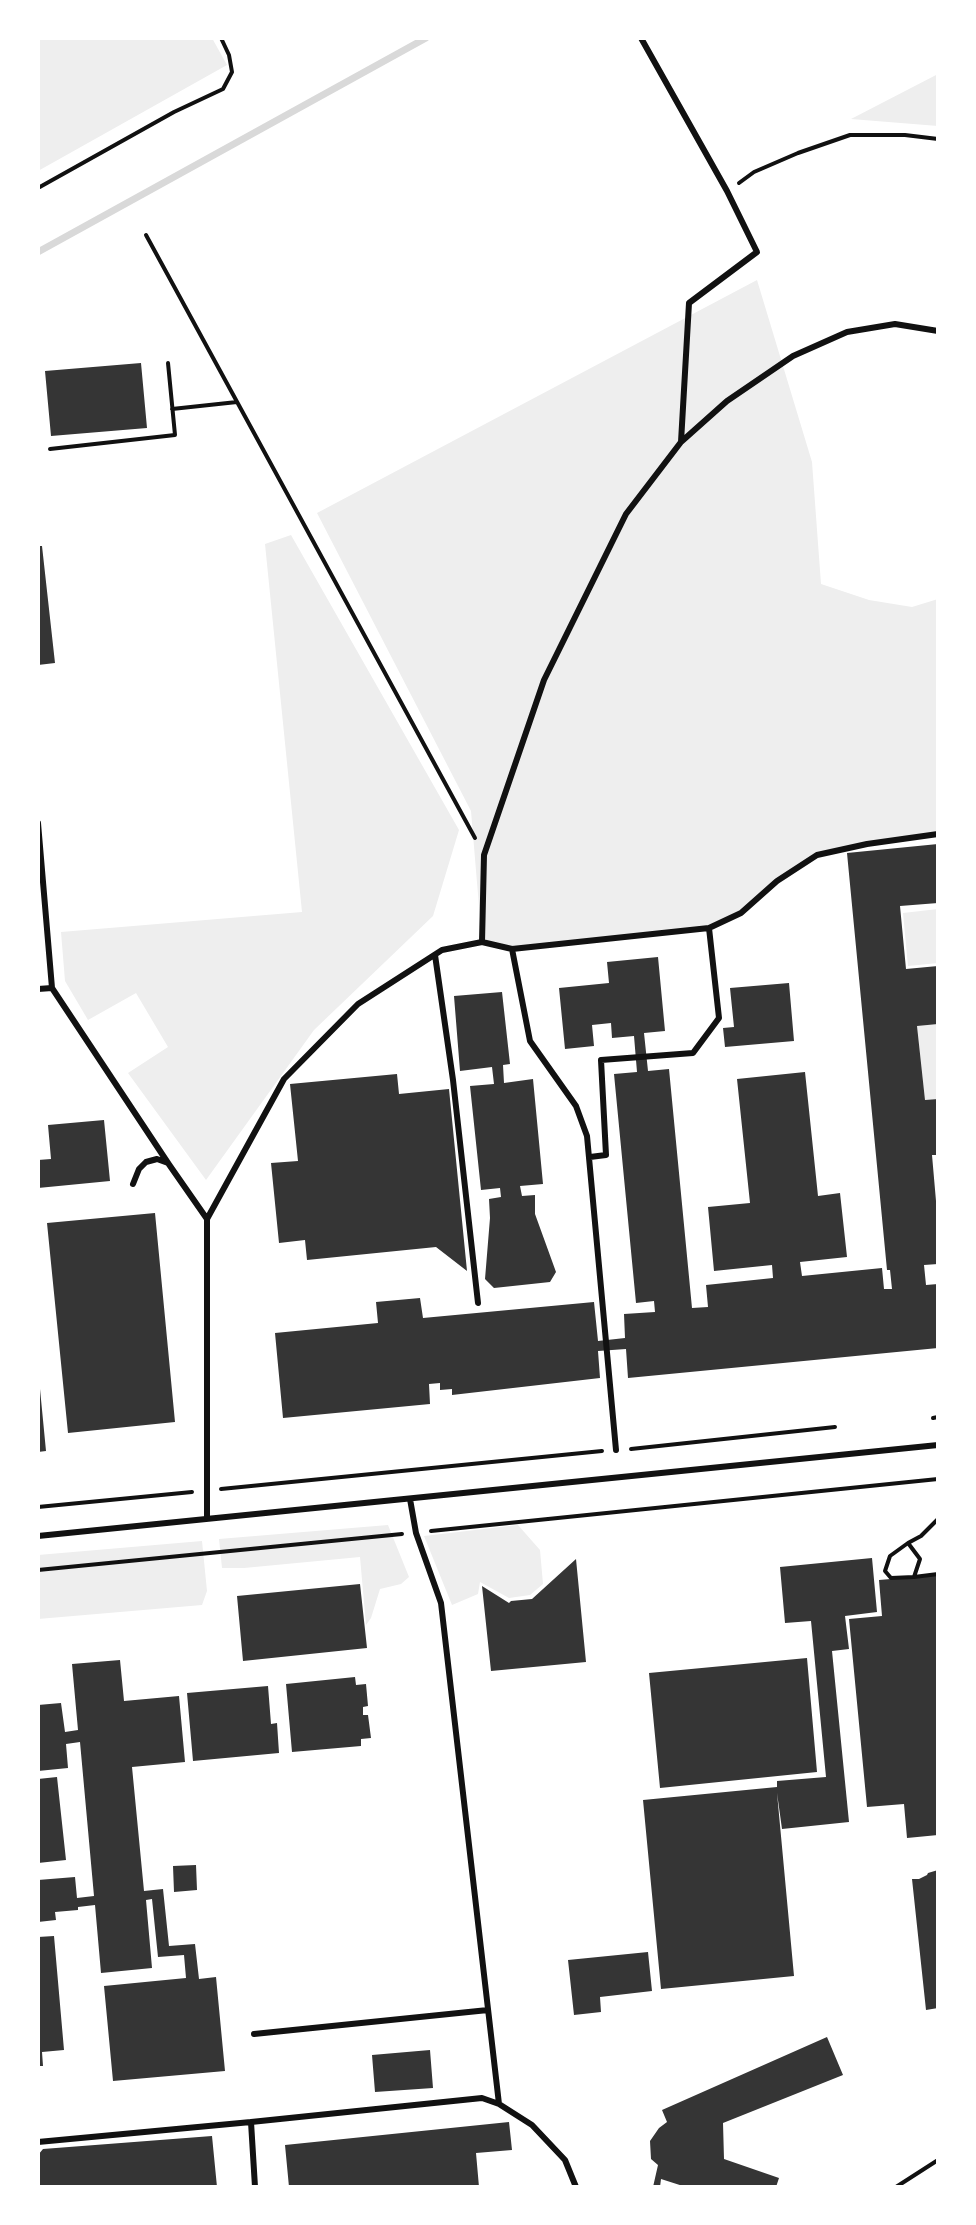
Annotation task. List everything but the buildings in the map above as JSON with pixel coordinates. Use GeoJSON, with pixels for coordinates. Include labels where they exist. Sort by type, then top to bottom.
{"type":"FeatureCollection","features":[{"type":"Feature","properties":{"kind":"lane"},"geometry":{"type":"LineString","coordinates":[[641,38],[727,191],[757,252],[689,303],[681,442]]}},
{"type":"Feature","properties":{"kind":"lane"},"geometry":{"type":"LineString","coordinates":[[482,942],[484,855],[544,680],[626,514],[681,442],[727,401],[793,356],[847,332],[895,324],[938,331]]}},
{"type":"Feature","properties":{"kind":"lane"},"geometry":{"type":"LineString","coordinates":[[38,823],[52,988],[207,1219]]}},
{"type":"Feature","properties":{"kind":"lane"},"geometry":{"type":"LineString","coordinates":[[207,1519],[207,1219],[284,1079],[358,1004],[442,950],[482,942],[512,949],[709,928],[741,913],[777,881],[817,855],[938,834]]}},
{"type":"Feature","properties":{"kind":"lane"},"geometry":{"type":"LineString","coordinates":[[590,1157],[606,1155],[601,1060],[693,1053],[719,1018],[709,928]]}},
{"type":"Feature","properties":{"kind":"lane"},"geometry":{"type":"LineString","coordinates":[[512,949],[530,1041],[576,1106],[587,1136],[616,1450]]}},
{"type":"Feature","properties":{"kind":"lane"},"geometry":{"type":"LineString","coordinates":[[435,955],[453,1080],[478,1303]]}},
{"type":"Feature","properties":{"kind":"lane"},"geometry":{"type":"LineString","coordinates":[[38,989],[52,988]]}},
{"type":"Feature","properties":{"kind":"lane"},"geometry":{"type":"LineString","coordinates":[[133,1184],[139,1169],[146,1162],[157,1159],[168,1163]]}},
{"type":"Feature","properties":{"kind":"lane"},"geometry":{"type":"LineString","coordinates":[[38,1536],[938,1445]]}},
{"type":"Feature","properties":{"kind":"lane"},"geometry":{"type":"LineString","coordinates":[[410,1499],[416,1533],[441,1603],[499,2104]]}},
{"type":"Feature","properties":{"kind":"lane"},"geometry":{"type":"LineString","coordinates":[[254,2034],[488,2010]]}},
{"type":"Feature","properties":{"kind":"lane"},"geometry":{"type":"LineString","coordinates":[[38,2142],[482,2098],[499,2104],[532,2125],[565,2160],[576,2187]]}},
{"type":"Feature","properties":{"kind":"lane"},"geometry":{"type":"LineString","coordinates":[[251,2122],[255,2187]]}},
{"type":"Feature","properties":{"kind":"path"},"geometry":{"type":"LineString","coordinates":[[38,188],[174,112],[223,89],[232,72],[221,38]]}},
{"type":"Feature","properties":{"kind":"path"},"geometry":{"type":"LineString","coordinates":[[727,191],[754,172],[850,135],[905,135],[938,139]]}},
{"type":"Feature","properties":{"kind":"path"},"geometry":{"type":"LineString","coordinates":[[146,235],[484,855]]}},
{"type":"Feature","properties":{"kind":"path"},"geometry":{"type":"LineString","coordinates":[[50,449],[175,435],[168,363]]}},
{"type":"Feature","properties":{"kind":"path"},"geometry":{"type":"LineString","coordinates":[[172,409],[237,402]]}},
{"type":"Feature","properties":{"kind":"path"},"geometry":{"type":"LineString","coordinates":[[38,1507],[393,1473]]}},
{"type":"Feature","properties":{"kind":"path"},"geometry":{"type":"LineString","coordinates":[[38,1570],[938,1479]]}},
{"type":"Feature","properties":{"kind":"path"},"geometry":{"type":"LineString","coordinates":[[938,1519],[927,1531],[890,1556],[885,1571],[891,1578],[938,1574]]}},
{"type":"Feature","properties":{"kind":"path"},"geometry":{"type":"LineString","coordinates":[[908,1543],[920,1559],[914,1577]]}},
{"type":"Feature","properties":{"kind":"path"},"geometry":{"type":"LineString","coordinates":[[896,2187],[938,2160]]}},
{"type":"Feature","properties":{"kind":"shaded area"},"geometry":{"type":"Polygon","coordinates":[[[38,38],[212,38],[227,65],[38,171],[38,38]]]}},
{"type":"Feature","properties":{"kind":"shaded area"},"geometry":{"type":"Polygon","coordinates":[[[938,74],[938,126],[851,119],[938,74]]]}},
{"type":"Feature","properties":{"kind":"shaded area"},"geometry":{"type":"Polygon","coordinates":[[[757,280],[812,462],[821,584],[869,600],[912,607],[938,599],[938,835],[817,855],[777,881],[741,913],[709,928],[512,949],[482,942],[471,811],[317,513],[757,280]]]}},
{"type":"Feature","properties":{"kind":"shaded area"},"geometry":{"type":"Polygon","coordinates":[[[291,535],[459,830],[433,916],[314,1030],[206,1180],[128,1073],[168,1047],[136,993],[88,1020],[65,981],[61,932],[302,912],[265,544],[291,535]]]}},
{"type":"Feature","properties":{"kind":"shaded area"},"geometry":{"type":"Polygon","coordinates":[[[938,909],[938,963],[908,966],[903,913],[938,909]]]}},
{"type":"Feature","properties":{"kind":"shaded area"},"geometry":{"type":"Polygon","coordinates":[[[938,1024],[938,1099],[925,1100],[917,1026],[938,1024]]]}},
{"type":"Feature","properties":{"kind":"shaded area"},"geometry":{"type":"Polygon","coordinates":[[[388,1525],[409,1577],[401,1584],[380,1589],[366,1625],[360,1557],[222,1568],[219,1539],[388,1525]]]}},
{"type":"Feature","properties":{"kind":"shaded area"},"geometry":{"type":"Polygon","coordinates":[[[518,1525],[540,1550],[543,1584],[530,1595],[509,1598],[480,1582],[478,1594],[452,1605],[424,1536],[518,1525]]]}},
{"type":"Feature","properties":{"kind":"shaded area"},"geometry":{"type":"Polygon","coordinates":[[[202,1541],[207,1591],[202,1605],[38,1619],[38,1555],[202,1541]]]}},
{"type":"Feature","properties":{"kind":"waterway"},"geometry":{"type":"LineString","coordinates":[[38,252],[426,38]]}}]}
